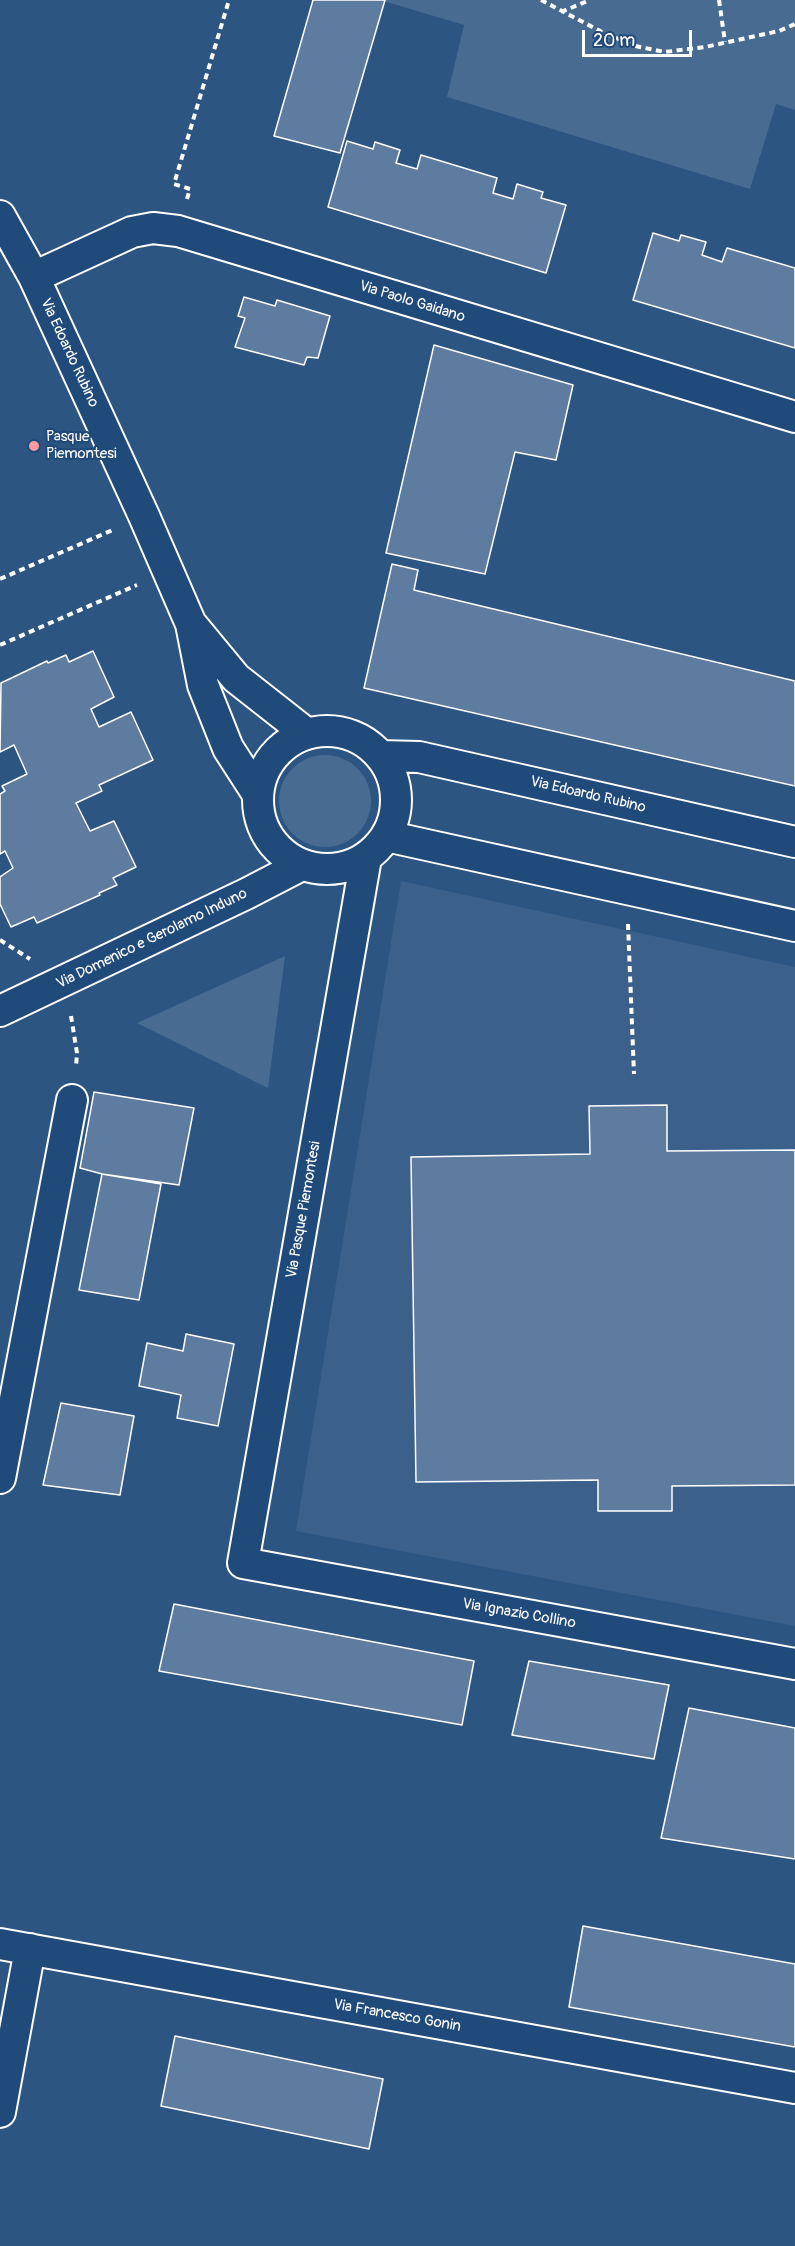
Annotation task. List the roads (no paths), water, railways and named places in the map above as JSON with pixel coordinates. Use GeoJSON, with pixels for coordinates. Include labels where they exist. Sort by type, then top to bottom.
{"type":"FeatureCollection","features":[{"type":"Feature","properties":{"kind":"street","name":"Via Edoardo Rubino"},"geometry":{"type":"LineString","coordinates":[[0,216],[34,277],[144,516],[191,624],[203,684],[228,748],[257,793]]}},
{"type":"Feature","properties":{"kind":"street","name":"Via Paolo Gaidano"},"geometry":{"type":"LineString","coordinates":[[34,277],[132,232],[153,228],[178,231],[795,417]]}},
{"type":"Feature","properties":{"kind":"street","name":"Via Edoardo Rubino"},"geometry":{"type":"LineString","coordinates":[[191,624],[236,678],[306,733]]}},
{"type":"Feature","properties":{"kind":"street","name":"Via Edoardo Rubino"},"geometry":{"type":"LineString","coordinates":[[327,730],[347,733],[365,742],[380,756],[391,774],[396,795],[394,817],[386,836],[366,858],[346,867],[323,869],[302,865],[282,854],[267,836],[259,816],[257,793],[262,773],[273,755],[288,742],[306,733],[327,730]]}},
{"type":"Feature","properties":{"kind":"street","name":"Via Edoardo Rubino"},"geometry":{"type":"LineString","coordinates":[[380,756],[419,757],[795,842]]}},
{"type":"Feature","properties":{"kind":"street"},"geometry":{"type":"LineString","coordinates":[[386,836],[795,926]]}},
{"type":"Feature","properties":{"kind":"street","name":"Via Pasque Piemontesi"},"geometry":{"type":"LineString","coordinates":[[243,1563],[366,858]]}},
{"type":"Feature","properties":{"kind":"street","name":"Via Domenico e Gerolamo Induno"},"geometry":{"type":"LineString","coordinates":[[0,1011],[302,865]]}},
{"type":"Feature","properties":{"kind":"street"},"geometry":{"type":"LineString","coordinates":[[0,1478],[72,1100]]}},
{"type":"Feature","properties":{"kind":"street","name":"Via Ignazio Collino"},"geometry":{"type":"LineString","coordinates":[[243,1563],[795,1664]]}},
{"type":"Feature","properties":{"kind":"street","name":"Via Francesco Gonin"},"geometry":{"type":"LineString","coordinates":[[0,1944],[795,2088]]}},
{"type":"Feature","properties":{"kind":"street"},"geometry":{"type":"LineString","coordinates":[[0,2112],[30,1949]]}},
{"type":"Feature","properties":{"kind":"place","name":"Pasque Piemontesi"},"geometry":{"type":"Point","coordinates":[34,446]}}]}
